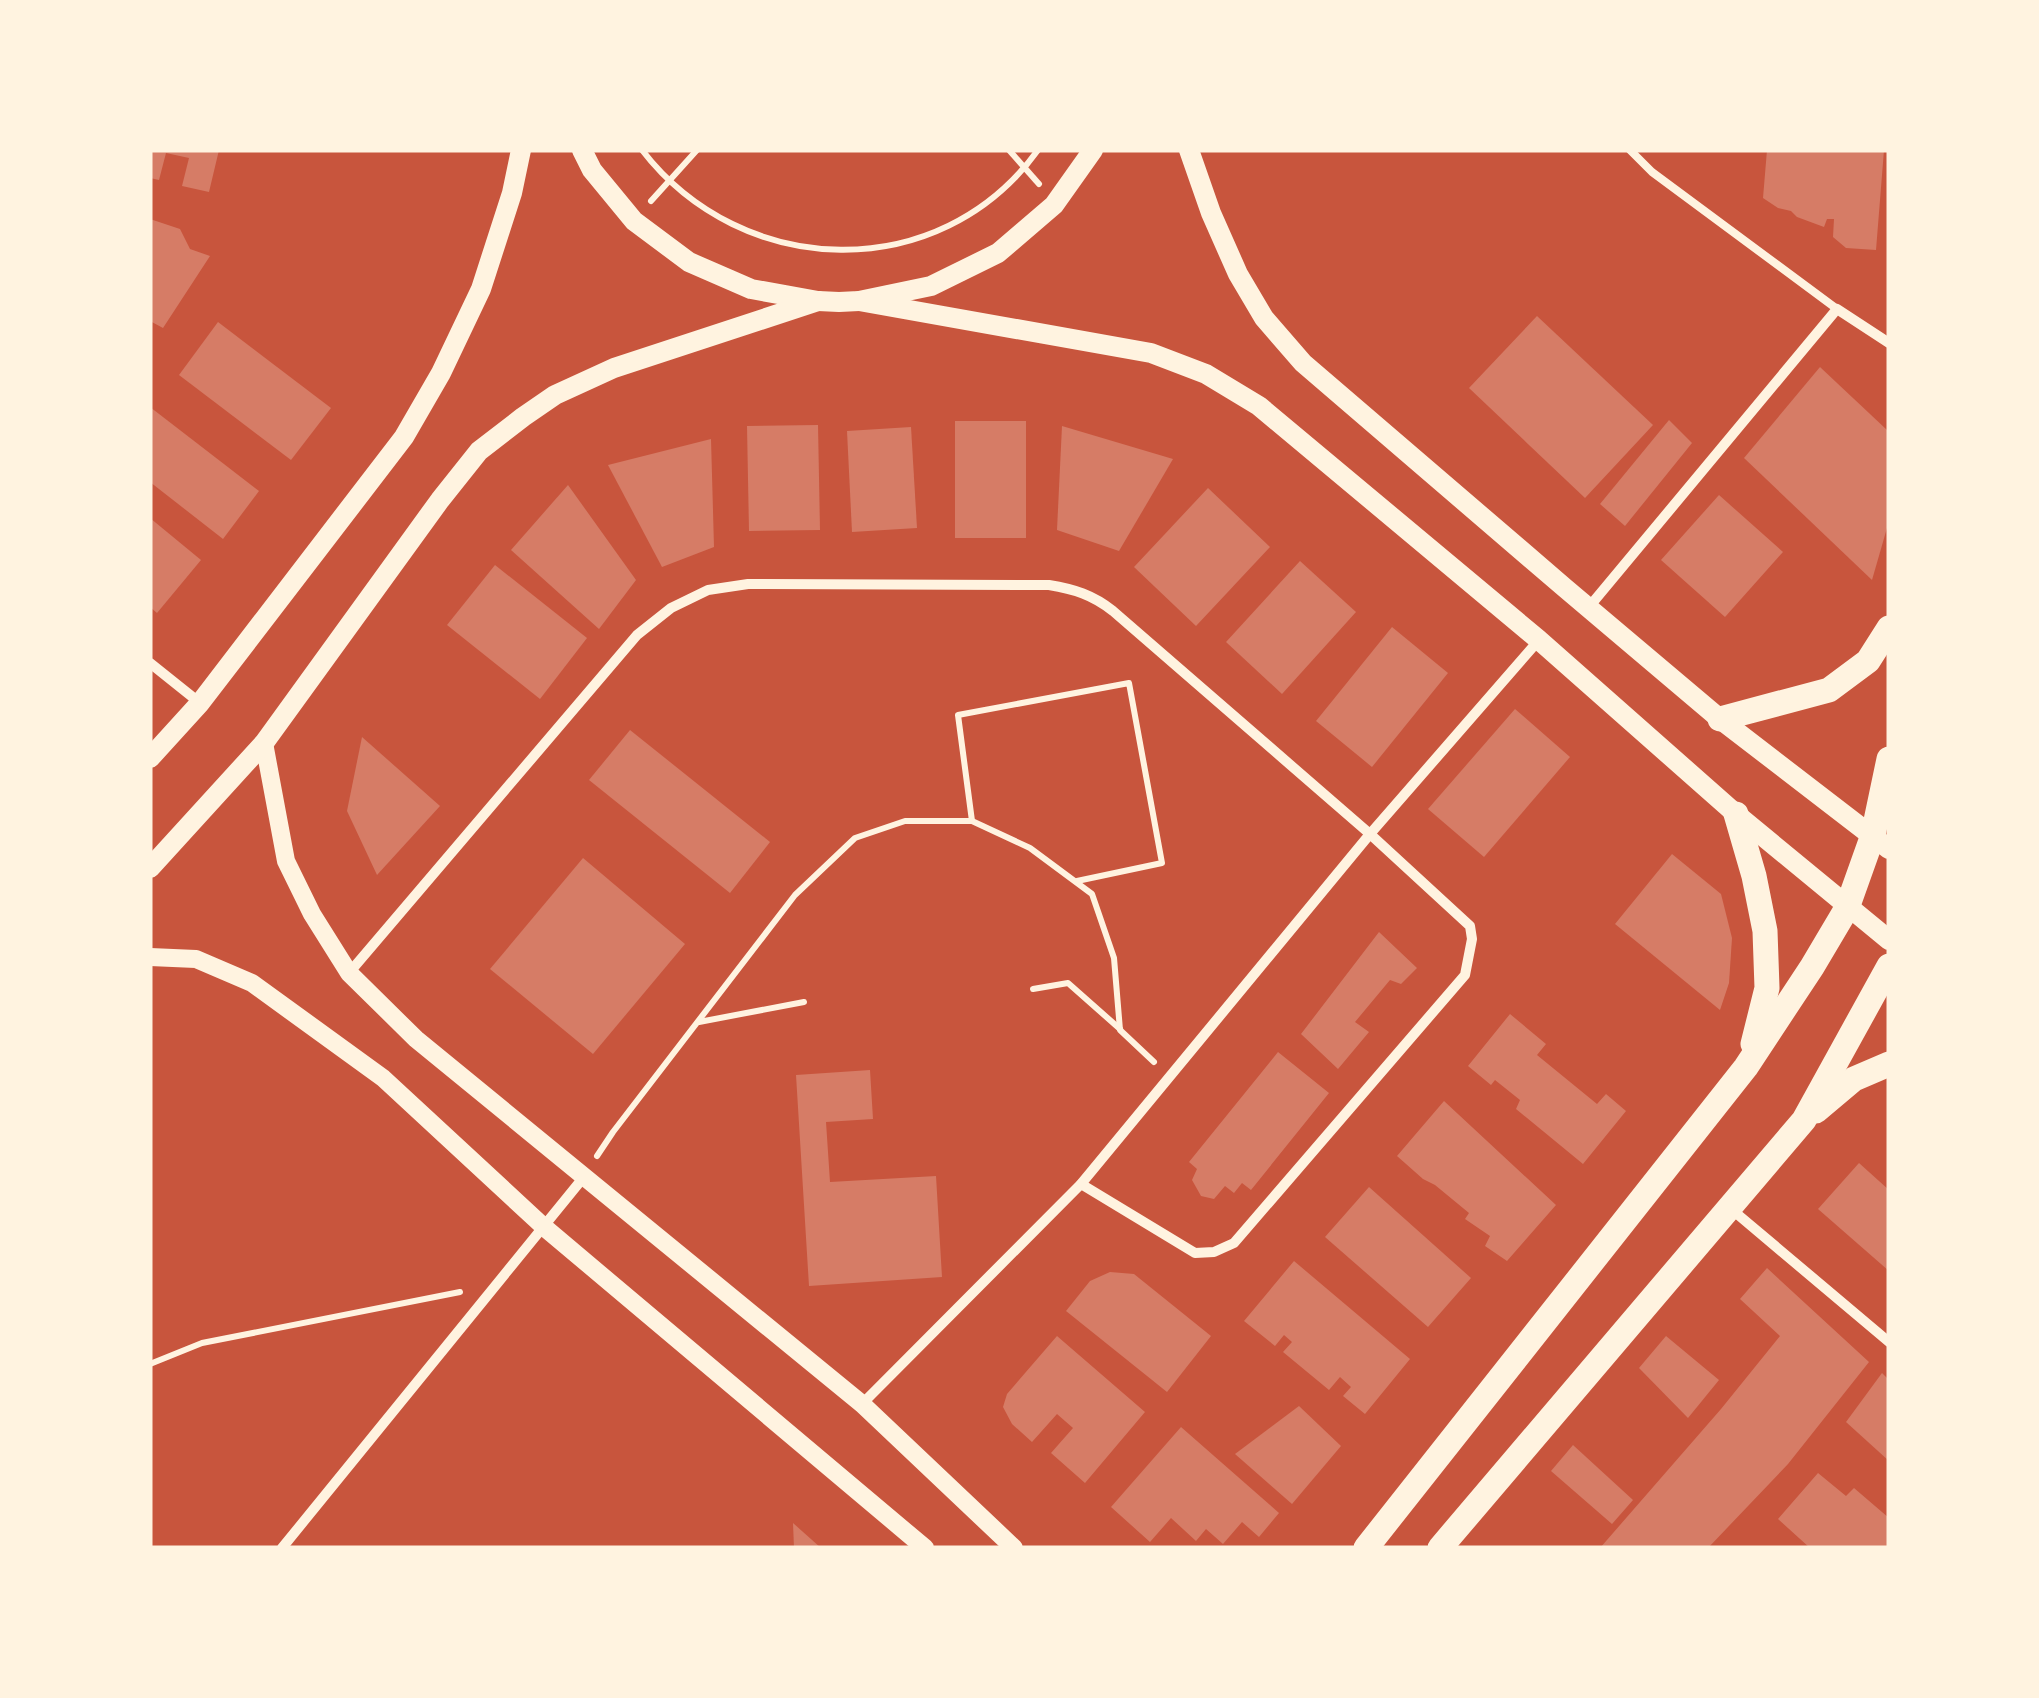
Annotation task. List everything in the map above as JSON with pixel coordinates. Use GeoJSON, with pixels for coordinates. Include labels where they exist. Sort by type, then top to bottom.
{"type":"FeatureCollection","features":[{"type":"Feature","properties":{"kind":"highway"},"geometry":{"type":"LineString","coordinates":[[1720,719],[1829,690],[1868,661],[1889,628]]}},
{"type":"Feature","properties":{"kind":"highway"},"geometry":{"type":"LineString","coordinates":[[1366,1548],[1746,1067],[1812,968],[1881,842],[1889,760]]}},
{"type":"Feature","properties":{"kind":"highway"},"geometry":{"type":"LineString","coordinates":[[1736,814],[1765,931],[1767,988],[1746,1067]]}},
{"type":"Feature","properties":{"kind":"highway"},"geometry":{"type":"LineString","coordinates":[[1804,1120],[1889,966]]}},
{"type":"Feature","properties":{"kind":"highway"},"geometry":{"type":"LineString","coordinates":[[1440,1548],[1804,1120],[1854,1080],[1889,1064]]}},
{"type":"Feature","properties":{"kind":"main road"},"geometry":{"type":"LineString","coordinates":[[150,758],[200,704],[404,438],[481,290],[512,193],[521,150]]}},
{"type":"Feature","properties":{"kind":"main road"},"geometry":{"type":"LineString","coordinates":[[582,150],[592,170],[634,221],[689,262],[751,289],[818,301],[860,301],[1151,353],[1206,374],[1259,406],[1889,940]]}},
{"type":"Feature","properties":{"kind":"main road"},"geometry":{"type":"LineString","coordinates":[[860,301],[932,286],[998,253],[1054,205],[1092,150]]}},
{"type":"Feature","properties":{"kind":"main road"},"geometry":{"type":"LineString","coordinates":[[1188,150],[1210,214],[1238,274],[1264,318],[1304,363],[1720,719],[1881,842]]}},
{"type":"Feature","properties":{"kind":"main road"},"geometry":{"type":"LineString","coordinates":[[150,868],[264,742],[479,451],[556,396],[614,368],[818,301]]}},
{"type":"Feature","properties":{"kind":"street"},"geometry":{"type":"LineString","coordinates":[[1588,608],[1837,309],[1889,343]]}},
{"type":"Feature","properties":{"kind":"street"},"geometry":{"type":"LineString","coordinates":[[349,973],[637,634],[671,608],[708,590],[748,584],[1050,585],[1086,594],[1113,611],[1370,834],[1470,926],[1472,939],[1465,975],[1234,1243],[1214,1252],[1194,1254],[1080,1184]]}},
{"type":"Feature","properties":{"kind":"street"},"geometry":{"type":"LineString","coordinates":[[862,1404],[1080,1184],[1370,834],[1539,640]]}},
{"type":"Feature","properties":{"kind":"street"},"geometry":{"type":"LineString","coordinates":[[150,663],[200,704]]}},
{"type":"Feature","properties":{"kind":"street"},"geometry":{"type":"LineString","coordinates":[[264,742],[286,861],[312,914],[349,973],[416,1040],[862,1404],[1014,1548]]}},
{"type":"Feature","properties":{"kind":"street"},"geometry":{"type":"LineString","coordinates":[[150,957],[196,959],[252,983],[383,1078],[544,1227],[925,1548]]}},
{"type":"Feature","properties":{"kind":"street"},"geometry":{"type":"LineString","coordinates":[[288,1546],[584,1178]]}},
{"type":"Feature","properties":{"kind":"street"},"geometry":{"type":"LineString","coordinates":[[1729,1208],[1889,1342]]}},
{"type":"Feature","properties":{"kind":"lane"},"geometry":{"type":"LineString","coordinates":[[1630,150],[1652,172],[1837,309]]}},
{"type":"Feature","properties":{"kind":"path"},"geometry":{"type":"LineString","coordinates":[[642,150],[692,202],[719,219],[766,240],[834,251],[872,249],[909,241],[952,224],[988,202],[1026,167],[1038,150]]}},
{"type":"Feature","properties":{"kind":"path"},"geometry":{"type":"LineString","coordinates":[[634,221],[697,150]]}},
{"type":"Feature","properties":{"kind":"path"},"geometry":{"type":"LineString","coordinates":[[1009,150],[1054,205]]}},
{"type":"Feature","properties":{"kind":"path"},"geometry":{"type":"LineString","coordinates":[[972,821],[958,715],[1128,683],[1162,863],[1076,881]]}},
{"type":"Feature","properties":{"kind":"path"},"geometry":{"type":"LineString","coordinates":[[584,1178],[613,1132],[795,894],[856,838],[905,821],[972,821],[1030,848],[1092,894],[1114,958],[1120,1030]]}},
{"type":"Feature","properties":{"kind":"path"},"geometry":{"type":"LineString","coordinates":[[1033,989],[1068,983],[1169,1076]]}},
{"type":"Feature","properties":{"kind":"path"},"geometry":{"type":"LineString","coordinates":[[698,1022],[804,1002]]}},
{"type":"Feature","properties":{"kind":"path"},"geometry":{"type":"LineString","coordinates":[[150,1364],[202,1342],[496,1286]]}},
{"type":"Feature","properties":{"kind":"building"},"geometry":{"type":"Polygon","coordinates":[[[150,150],[219,150],[209,192],[182,186],[189,158],[166,153],[159,180],[150,178],[150,150]]]}},
{"type":"Feature","properties":{"kind":"building"},"geometry":{"type":"Polygon","coordinates":[[[1767,150],[1884,150],[1876,250],[1846,248],[1833,237],[1834,219],[1827,219],[1824,227],[1763,198],[1767,150]]]}},
{"type":"Feature","properties":{"kind":"building"},"geometry":{"type":"Polygon","coordinates":[[[150,219],[180,229],[190,249],[210,256],[163,328],[150,321],[150,219]]]}},
{"type":"Feature","properties":{"kind":"building"},"geometry":{"type":"Polygon","coordinates":[[[1537,316],[1653,425],[1585,498],[1469,388],[1537,316]]]}},
{"type":"Feature","properties":{"kind":"building"},"geometry":{"type":"Polygon","coordinates":[[[218,322],[331,408],[291,460],[179,375],[218,322]]]}},
{"type":"Feature","properties":{"kind":"building"},"geometry":{"type":"Polygon","coordinates":[[[1820,367],[1889,436],[1889,521],[1872,580],[1744,458],[1820,367]]]}},
{"type":"Feature","properties":{"kind":"building"},"geometry":{"type":"Polygon","coordinates":[[[150,407],[259,491],[223,539],[150,482],[150,407]]]}},
{"type":"Feature","properties":{"kind":"building"},"geometry":{"type":"Polygon","coordinates":[[[1669,420],[1692,443],[1625,526],[1600,504],[1669,420]]]}},
{"type":"Feature","properties":{"kind":"building"},"geometry":{"type":"Polygon","coordinates":[[[955,421],[1026,421],[1026,538],[955,538],[955,421]]]}},
{"type":"Feature","properties":{"kind":"building"},"geometry":{"type":"Polygon","coordinates":[[[818,425],[820,530],[749,531],[747,426],[818,425]]]}},
{"type":"Feature","properties":{"kind":"building"},"geometry":{"type":"Polygon","coordinates":[[[1062,426],[1173,459],[1119,551],[1057,530],[1062,426]]]}},
{"type":"Feature","properties":{"kind":"building"},"geometry":{"type":"Polygon","coordinates":[[[911,427],[917,528],[852,532],[847,431],[911,427]]]}},
{"type":"Feature","properties":{"kind":"building"},"geometry":{"type":"Polygon","coordinates":[[[711,439],[714,547],[662,567],[608,465],[711,439]]]}},
{"type":"Feature","properties":{"kind":"building"},"geometry":{"type":"Polygon","coordinates":[[[568,485],[636,580],[599,629],[511,550],[568,485]]]}},
{"type":"Feature","properties":{"kind":"building"},"geometry":{"type":"Polygon","coordinates":[[[1208,488],[1270,547],[1196,626],[1134,567],[1208,488]]]}},
{"type":"Feature","properties":{"kind":"building"},"geometry":{"type":"Polygon","coordinates":[[[1719,495],[1783,552],[1725,617],[1661,560],[1719,495]]]}},
{"type":"Feature","properties":{"kind":"building"},"geometry":{"type":"Polygon","coordinates":[[[150,518],[201,560],[157,613],[150,607],[150,518]]]}},
{"type":"Feature","properties":{"kind":"building"},"geometry":{"type":"Polygon","coordinates":[[[1300,561],[1356,612],[1282,694],[1226,642],[1300,561]]]}},
{"type":"Feature","properties":{"kind":"building"},"geometry":{"type":"Polygon","coordinates":[[[495,565],[587,638],[540,699],[447,625],[495,565]]]}},
{"type":"Feature","properties":{"kind":"building"},"geometry":{"type":"Polygon","coordinates":[[[1392,627],[1448,673],[1372,767],[1316,721],[1392,627]]]}},
{"type":"Feature","properties":{"kind":"building"},"geometry":{"type":"Polygon","coordinates":[[[1515,709],[1570,757],[1484,857],[1428,809],[1515,709]]]}},
{"type":"Feature","properties":{"kind":"building"},"geometry":{"type":"Polygon","coordinates":[[[630,730],[770,842],[730,893],[589,780],[630,730]]]}},
{"type":"Feature","properties":{"kind":"building"},"geometry":{"type":"Polygon","coordinates":[[[362,737],[440,806],[377,875],[347,811],[362,737]]]}},
{"type":"Feature","properties":{"kind":"building"},"geometry":{"type":"Polygon","coordinates":[[[1672,854],[1721,894],[1732,938],[1729,983],[1720,1010],[1615,924],[1672,854]]]}},
{"type":"Feature","properties":{"kind":"building"},"geometry":{"type":"Polygon","coordinates":[[[583,858],[685,944],[593,1054],[490,969],[583,858]]]}},
{"type":"Feature","properties":{"kind":"building"},"geometry":{"type":"Polygon","coordinates":[[[1379,932],[1417,968],[1401,984],[1390,980],[1355,1022],[1369,1032],[1338,1069],[1301,1034],[1379,932]]]}},
{"type":"Feature","properties":{"kind":"building"},"geometry":{"type":"Polygon","coordinates":[[[1510,1014],[1546,1044],[1537,1055],[1597,1104],[1606,1094],[1626,1111],[1583,1164],[1516,1109],[1520,1100],[1495,1080],[1491,1085],[1468,1066],[1510,1014]]]}},
{"type":"Feature","properties":{"kind":"building"},"geometry":{"type":"Polygon","coordinates":[[[1278,1052],[1329,1093],[1251,1190],[1242,1183],[1234,1193],[1225,1186],[1214,1199],[1201,1196],[1192,1180],[1197,1169],[1189,1162],[1278,1052]]]}},
{"type":"Feature","properties":{"kind":"building"},"geometry":{"type":"Polygon","coordinates":[[[870,1070],[873,1119],[826,1122],[830,1182],[936,1176],[942,1277],[809,1286],[796,1075],[870,1070]]]}},
{"type":"Feature","properties":{"kind":"building"},"geometry":{"type":"Polygon","coordinates":[[[1444,1101],[1556,1205],[1507,1261],[1485,1246],[1490,1236],[1465,1219],[1469,1213],[1397,1156],[1444,1101]]]}},
{"type":"Feature","properties":{"kind":"building"},"geometry":{"type":"Polygon","coordinates":[[[1859,1163],[1889,1190],[1889,1271],[1818,1209],[1859,1163]]]}},
{"type":"Feature","properties":{"kind":"building"},"geometry":{"type":"Polygon","coordinates":[[[1369,1187],[1471,1278],[1428,1327],[1325,1237],[1369,1187]]]}},
{"type":"Feature","properties":{"kind":"building"},"geometry":{"type":"Polygon","coordinates":[[[1294,1261],[1410,1359],[1365,1414],[1343,1396],[1351,1387],[1340,1377],[1329,1390],[1283,1352],[1292,1342],[1284,1335],[1275,1346],[1244,1321],[1294,1261]]]}},
{"type":"Feature","properties":{"kind":"building"},"geometry":{"type":"Polygon","coordinates":[[[1767,1268],[1869,1362],[1788,1464],[1708,1548],[1600,1548],[1780,1336],[1740,1299],[1767,1268]]]}},
{"type":"Feature","properties":{"kind":"building"},"geometry":{"type":"Polygon","coordinates":[[[1110,1272],[1134,1274],[1211,1336],[1167,1392],[1066,1311],[1090,1281],[1110,1272]]]}},
{"type":"Feature","properties":{"kind":"building"},"geometry":{"type":"Polygon","coordinates":[[[1057,1336],[1145,1412],[1085,1483],[1051,1453],[1073,1428],[1057,1414],[1032,1442],[1012,1424],[1003,1407],[1007,1394],[1057,1336]]]}},
{"type":"Feature","properties":{"kind":"building"},"geometry":{"type":"Polygon","coordinates":[[[1666,1336],[1719,1380],[1688,1418],[1639,1368],[1666,1336]]]}},
{"type":"Feature","properties":{"kind":"building"},"geometry":{"type":"Polygon","coordinates":[[[1882,1373],[1889,1380],[1889,1461],[1846,1422],[1882,1373]]]}},
{"type":"Feature","properties":{"kind":"building"},"geometry":{"type":"Polygon","coordinates":[[[1299,1406],[1341,1446],[1292,1504],[1235,1454],[1299,1406]]]}},
{"type":"Feature","properties":{"kind":"building"},"geometry":{"type":"Polygon","coordinates":[[[1181,1427],[1279,1513],[1259,1537],[1242,1522],[1223,1544],[1206,1529],[1196,1541],[1171,1518],[1150,1542],[1111,1507],[1181,1427]]]}},
{"type":"Feature","properties":{"kind":"building"},"geometry":{"type":"Polygon","coordinates":[[[1573,1445],[1633,1500],[1612,1524],[1551,1471],[1573,1445]]]}},
{"type":"Feature","properties":{"kind":"building"},"geometry":{"type":"Polygon","coordinates":[[[1818,1473],[1846,1496],[1854,1488],[1889,1518],[1889,1548],[1810,1548],[1778,1519],[1818,1473]]]}},
{"type":"Feature","properties":{"kind":"building"},"geometry":{"type":"Polygon","coordinates":[[[793,1523],[821,1548],[794,1548],[793,1523]]]}}]}
